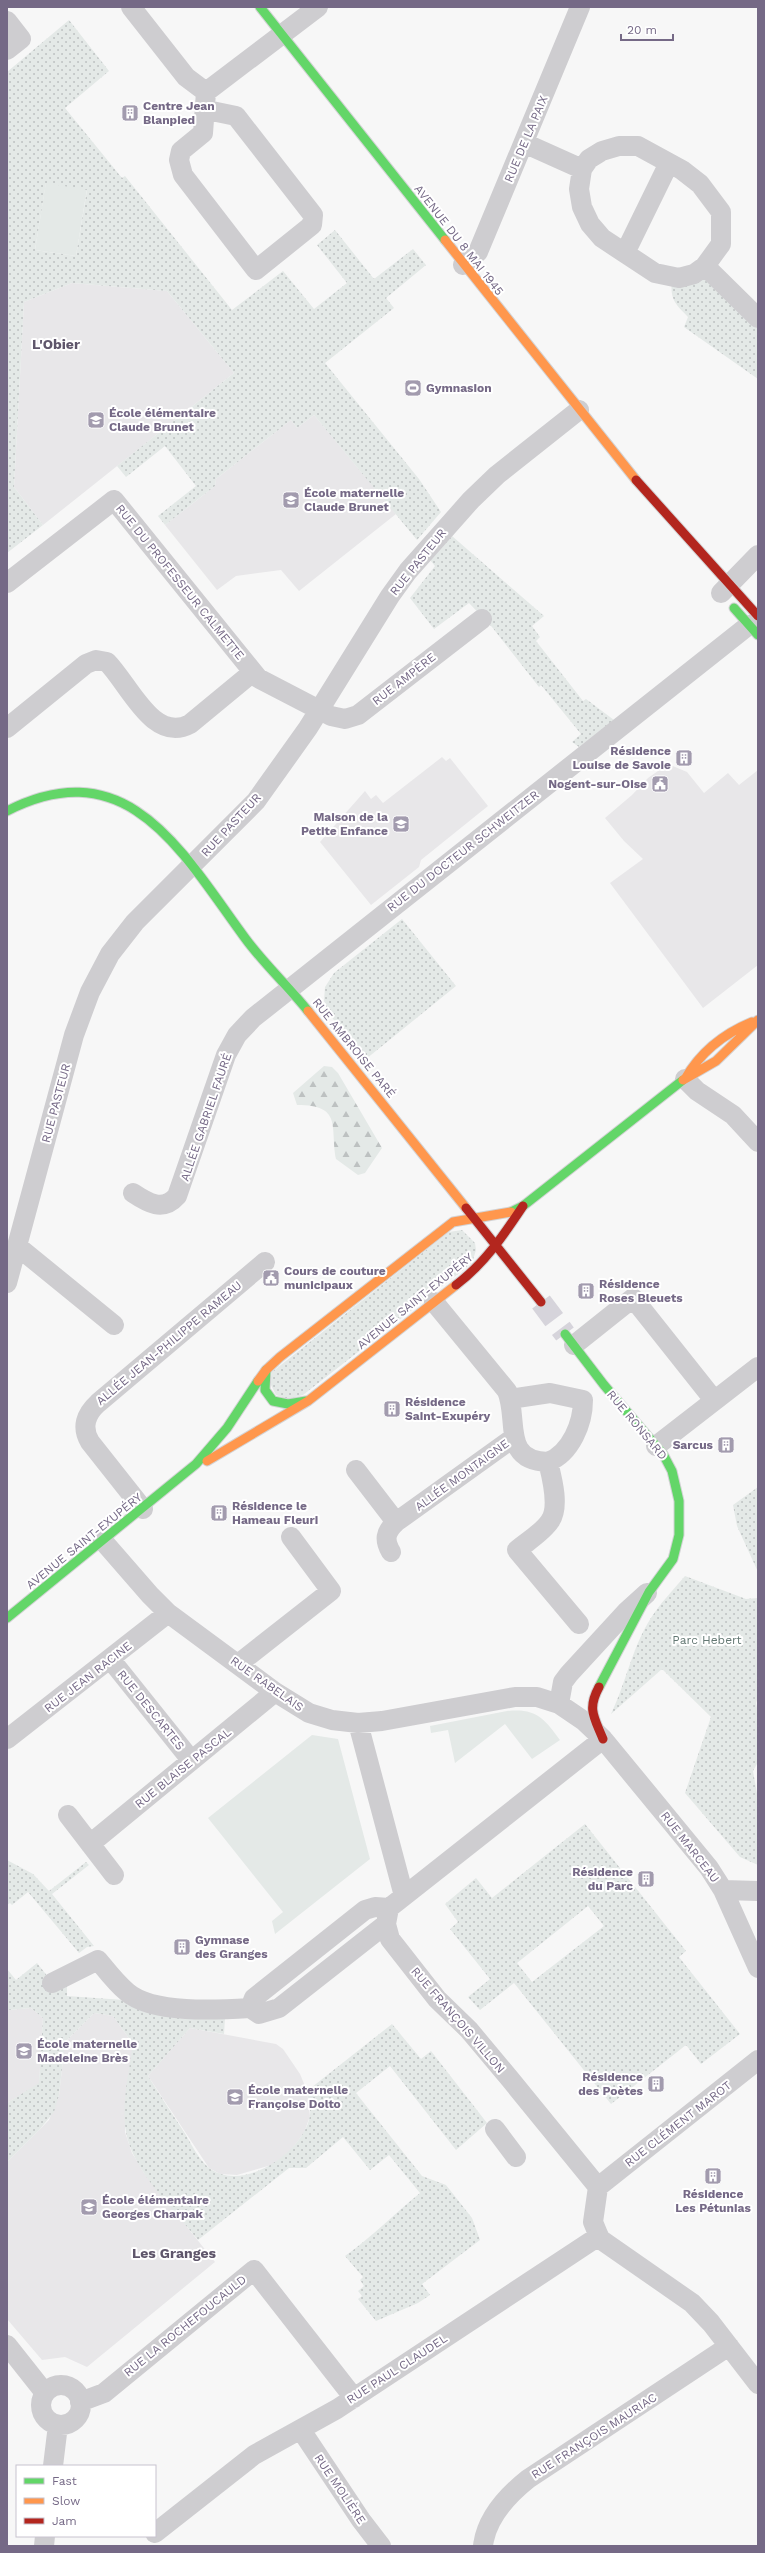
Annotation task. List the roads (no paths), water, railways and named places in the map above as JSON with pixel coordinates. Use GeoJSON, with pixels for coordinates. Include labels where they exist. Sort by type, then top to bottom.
{"type":"FeatureCollection","features":[{"type":"Feature","properties":{"kind":"street"},"geometry":{"type":"LineString","coordinates":[[131,7],[206,101],[236,116],[313,215],[312,225],[256,270],[183,175],[179,160],[181,151],[203,133],[206,101],[282,35],[318,7]]}},
{"type":"Feature","properties":{"kind":"street","name":"AVENUE DU 8 MAI 1945"},"geometry":{"type":"LineString","coordinates":[[260,7],[579,410],[721,587],[755,625]]}},
{"type":"Feature","properties":{"kind":"street","name":"RUE DE LA PAIX"},"geometry":{"type":"LineString","coordinates":[[463,265],[478,252],[580,7]]}},
{"type":"Feature","properties":{"kind":"street"},"geometry":{"type":"LineString","coordinates":[[7,21],[21,39],[7,50]]}},
{"type":"Feature","properties":{"kind":"street"},"geometry":{"type":"LineString","coordinates":[[524,143],[582,169]]}},
{"type":"Feature","properties":{"kind":"street"},"geometry":{"type":"LineString","coordinates":[[619,146],[638,146],[669,163],[700,184],[721,212],[721,244],[705,266],[694,274],[679,278],[655,273],[602,238],[584,213],[578,189],[582,169],[589,159],[602,151],[619,146]]}},
{"type":"Feature","properties":{"kind":"street"},"geometry":{"type":"LineString","coordinates":[[625,253],[669,163]]}},
{"type":"Feature","properties":{"kind":"street"},"geometry":{"type":"LineString","coordinates":[[705,266],[758,318]]}},
{"type":"Feature","properties":{"kind":"street","name":"RUE PASTEUR"},"geometry":{"type":"LineString","coordinates":[[7,1283],[79,1019],[103,965],[135,922],[248,810],[320,710],[390,596],[408,571],[471,500],[497,475],[579,410]]}},
{"type":"Feature","properties":{"kind":"street","name":"AVENUE DU 8 MAI 1945"},"geometry":{"type":"LineString","coordinates":[[641,487],[689,554]]}},
{"type":"Feature","properties":{"kind":"street","name":"RUE DU PROFESSEUR CALMETTE"},"geometry":{"type":"LineString","coordinates":[[7,583],[114,500],[253,672],[265,683],[320,710]]}},
{"type":"Feature","properties":{"kind":"street"},"geometry":{"type":"LineString","coordinates":[[721,587],[758,555]]}},
{"type":"Feature","properties":{"kind":"street","name":"AVENUE DU 8 MAI 1945"},"geometry":{"type":"LineString","coordinates":[[721,587],[755,625]]}},
{"type":"Feature","properties":{"kind":"street","name":"RUE AMPÈRE"},"geometry":{"type":"LineString","coordinates":[[320,710],[338,718],[351,718],[358,715],[482,619]]}},
{"type":"Feature","properties":{"kind":"street","name":"RUE DU DOCTEUR SCHWEITZER"},"geometry":{"type":"LineString","coordinates":[[289,987],[755,625]]}},
{"type":"Feature","properties":{"kind":"street"},"geometry":{"type":"LineString","coordinates":[[7,728],[86,664],[96,660],[107,662],[154,721],[170,729],[184,728],[190,724],[253,672]]}},
{"type":"Feature","properties":{"kind":"street","name":"RUE AMBROISE PARÉ"},"geometry":{"type":"LineString","coordinates":[[7,811],[20,804],[53,795],[77,794],[102,797],[125,804],[154,822],[177,846],[264,961],[289,987],[497,1246]]}},
{"type":"Feature","properties":{"kind":"street","name":"ALLÉE GABRIEL FAURÉ"},"geometry":{"type":"LineString","coordinates":[[133,1193],[154,1205],[167,1204],[177,1196],[231,1045],[237,1035],[253,1018],[289,987]]}},
{"type":"Feature","properties":{"kind":"street","name":"AVENUE SAINT-EXUPÉRY"},"geometry":{"type":"LineString","coordinates":[[685,1079],[695,1060],[716,1040],[732,1030],[758,1020]]}},
{"type":"Feature","properties":{"kind":"street","name":"AVENUE SAINT-EXUPÉRY"},"geometry":{"type":"LineString","coordinates":[[7,1618],[176,1482],[220,1437],[266,1370],[446,1226],[461,1220],[501,1216],[523,1206],[685,1079],[715,1064],[739,1042],[758,1020]]}},
{"type":"Feature","properties":{"kind":"street"},"geometry":{"type":"LineString","coordinates":[[685,1079],[697,1091],[733,1115],[758,1142]]}},
{"type":"Feature","properties":{"kind":"street","name":"AVENUE SAINT-EXUPÉRY"},"geometry":{"type":"LineString","coordinates":[[176,1482],[308,1400],[434,1302],[481,1264],[497,1246],[523,1206]]}},
{"type":"Feature","properties":{"kind":"street"},"geometry":{"type":"LineString","coordinates":[[18,1246],[114,1325]]}},
{"type":"Feature","properties":{"kind":"street"},"geometry":{"type":"LineString","coordinates":[[497,1246],[542,1302]]}},
{"type":"Feature","properties":{"kind":"street","name":"ALLÉE JEAN-PHILIPPE RAMEAU"},"geometry":{"type":"LineString","coordinates":[[143,1509],[90,1442],[86,1431],[87,1416],[98,1403],[265,1262]]}},
{"type":"Feature","properties":{"kind":"street"},"geometry":{"type":"LineString","coordinates":[[570,1339],[633,1298],[714,1400]]}},
{"type":"Feature","properties":{"kind":"street","name":"ALLÉE MONTAIGNE"},"geometry":{"type":"LineString","coordinates":[[391,1552],[386,1538],[387,1532],[396,1522],[513,1438],[510,1399],[507,1391],[434,1302]]}},
{"type":"Feature","properties":{"kind":"street","name":"RUE RONSARD"},"geometry":{"type":"LineString","coordinates":[[559,1704],[563,1682],[569,1674],[626,1612],[649,1592],[665,1572],[672,1559],[680,1525],[676,1482],[668,1462],[604,1385],[570,1339]]}},
{"type":"Feature","properties":{"kind":"street"},"geometry":{"type":"LineString","coordinates":[[656,1446],[758,1367]]}},
{"type":"Feature","properties":{"kind":"street","name":"AVENUE SAINT-EXUPÉRY"},"geometry":{"type":"LineString","coordinates":[[266,1370],[264,1389],[270,1399],[282,1405],[290,1406],[308,1400]]}},
{"type":"Feature","properties":{"kind":"street"},"geometry":{"type":"LineString","coordinates":[[513,1438],[518,1447],[532,1460],[548,1462],[561,1453],[577,1431],[583,1410],[584,1400],[604,1385]]}},
{"type":"Feature","properties":{"kind":"street"},"geometry":{"type":"LineString","coordinates":[[510,1399],[550,1393],[584,1400]]}},
{"type":"Feature","properties":{"kind":"street"},"geometry":{"type":"LineString","coordinates":[[548,1462],[552,1481],[553,1514],[546,1526],[517,1550],[579,1624]]}},
{"type":"Feature","properties":{"kind":"street"},"geometry":{"type":"LineString","coordinates":[[356,1470],[396,1522]]}},
{"type":"Feature","properties":{"kind":"street"},"geometry":{"type":"LineString","coordinates":[[238,1664],[331,1591],[291,1537]]}},
{"type":"Feature","properties":{"kind":"street","name":"RUE RABELAIS"},"geometry":{"type":"LineString","coordinates":[[103,1541],[150,1596],[168,1613],[275,1692],[309,1712],[332,1720],[358,1723],[382,1721],[515,1696],[537,1696],[559,1704],[584,1720],[603,1739]]}},
{"type":"Feature","properties":{"kind":"street","name":"RUE RONSARD"},"geometry":{"type":"LineString","coordinates":[[603,1739],[592,1713],[592,1700],[649,1592]]}},
{"type":"Feature","properties":{"kind":"street","name":"RUE JEAN RACINE"},"geometry":{"type":"LineString","coordinates":[[7,1739],[111,1660],[168,1613]]}},
{"type":"Feature","properties":{"kind":"street","name":"RUE DESCARTES"},"geometry":{"type":"LineString","coordinates":[[111,1660],[191,1760]]}},
{"type":"Feature","properties":{"kind":"street","name":"RUE BLAISE PASCAL"},"geometry":{"type":"LineString","coordinates":[[90,1844],[275,1692]]}},
{"type":"Feature","properties":{"kind":"street","name":"RUE FRANÇOIS VILLON"},"geometry":{"type":"LineString","coordinates":[[358,1723],[393,1909],[390,1939],[437,1999],[469,2030],[598,2187]]}},
{"type":"Feature","properties":{"kind":"street"},"geometry":{"type":"LineString","coordinates":[[52,1983],[98,1960],[127,1992],[147,2001],[179,2009],[250,2008],[254,1998],[365,1910],[375,1907],[393,1909],[603,1739]]}},
{"type":"Feature","properties":{"kind":"street","name":"RUE MARCEAU"},"geometry":{"type":"LineString","coordinates":[[603,1739],[701,1859],[723,1890],[758,1968]]}},
{"type":"Feature","properties":{"kind":"street"},"geometry":{"type":"LineString","coordinates":[[68,1815],[114,1875]]}},
{"type":"Feature","properties":{"kind":"street"},"geometry":{"type":"LineString","coordinates":[[723,1890],[758,1891]]}},
{"type":"Feature","properties":{"kind":"street","name":"RUE CLÉMENT MAROT"},"geometry":{"type":"LineString","coordinates":[[598,2187],[758,2060]]}},
{"type":"Feature","properties":{"kind":"street"},"geometry":{"type":"LineString","coordinates":[[495,2130],[516,2157]]}},
{"type":"Feature","properties":{"kind":"street"},"geometry":{"type":"LineString","coordinates":[[598,2187],[592,2222],[598,2236],[692,2303],[729,2346],[758,2384]]}},
{"type":"Feature","properties":{"kind":"street","name":"RUE PAUL CLAUDEL"},"geometry":{"type":"LineString","coordinates":[[156,2532],[254,2455],[301,2430],[354,2398],[598,2236]]}},
{"type":"Feature","properties":{"kind":"street","name":"RUE LA ROCHEFOUCAULD"},"geometry":{"type":"LineString","coordinates":[[80,2402],[104,2393],[254,2270],[354,2398]]}},
{"type":"Feature","properties":{"kind":"street"},"geometry":{"type":"LineString","coordinates":[[7,2345],[45,2393]]}},
{"type":"Feature","properties":{"kind":"street","name":"RUE FRANÇOIS MAURIAC"},"geometry":{"type":"LineString","coordinates":[[481,2545],[495,2515],[510,2495],[528,2479],[729,2346]]}},
{"type":"Feature","properties":{"kind":"street"},"geometry":{"type":"LineString","coordinates":[[55,2386],[66,2386],[76,2392],[80,2402],[79,2413],[73,2421],[58,2425],[48,2421],[42,2412],[41,2402],[45,2393],[55,2386]]}},
{"type":"Feature","properties":{"kind":"street"},"geometry":{"type":"LineString","coordinates":[[53,2465],[58,2425]]}},
{"type":"Feature","properties":{"kind":"street","name":"RUE MOLIÈRE"},"geometry":{"type":"LineString","coordinates":[[301,2430],[361,2520],[381,2546]]}},
{"type":"Feature","properties":{"kind":"street"},"geometry":{"type":"LineString","coordinates":[[145,2546],[151,2537]]}},
{"type":"Feature","properties":{"kind":"tunnel"},"geometry":{"type":"LineString","coordinates":[[541,1302],[565,1334]]}},
{"type":"Feature","properties":{"kind":"place","name":"Centre Jean Blanpied"},"geometry":{"type":"Point","coordinates":[130,113]}},
{"type":"Feature","properties":{"kind":"place","name":"Gymnasion"},"geometry":{"type":"Point","coordinates":[413,388]}},
{"type":"Feature","properties":{"kind":"place","name":"École élémentaire Claude Brunet"},"geometry":{"type":"Point","coordinates":[96,420]}},
{"type":"Feature","properties":{"kind":"place","name":"École maternelle Claude Brunet"},"geometry":{"type":"Point","coordinates":[291,500]}},
{"type":"Feature","properties":{"kind":"place","name":"Résidence Louise de Savoie"},"geometry":{"type":"Point","coordinates":[684,758]}},
{"type":"Feature","properties":{"kind":"place","name":"Nogent-sur-Oise"},"geometry":{"type":"Point","coordinates":[660,784]}},
{"type":"Feature","properties":{"kind":"place","name":"Maison de la Petite Enfance"},"geometry":{"type":"Point","coordinates":[401,824]}},
{"type":"Feature","properties":{"kind":"place","name":"Cours de couture municipaux"},"geometry":{"type":"Point","coordinates":[271,1278]}},
{"type":"Feature","properties":{"kind":"place","name":"Résidence Roses Bleuets"},"geometry":{"type":"Point","coordinates":[586,1291]}},
{"type":"Feature","properties":{"kind":"place","name":"Résidence Saint-Exupéry"},"geometry":{"type":"Point","coordinates":[392,1409]}},
{"type":"Feature","properties":{"kind":"place","name":"Sarcus"},"geometry":{"type":"Point","coordinates":[726,1445]}},
{"type":"Feature","properties":{"kind":"place","name":"Résidence le Hameau Fleuri"},"geometry":{"type":"Point","coordinates":[219,1513]}},
{"type":"Feature","properties":{"kind":"place","name":"Résidence du Parc"},"geometry":{"type":"Point","coordinates":[646,1879]}},
{"type":"Feature","properties":{"kind":"place","name":"Gymnase des Granges"},"geometry":{"type":"Point","coordinates":[182,1947]}},
{"type":"Feature","properties":{"kind":"place","name":"École maternelle Madeleine Brès"},"geometry":{"type":"Point","coordinates":[24,2051]}},
{"type":"Feature","properties":{"kind":"place","name":"Résidence des Poètes"},"geometry":{"type":"Point","coordinates":[656,2084]}},
{"type":"Feature","properties":{"kind":"place","name":"École maternelle Françoise Dolto"},"geometry":{"type":"Point","coordinates":[235,2097]}},
{"type":"Feature","properties":{"kind":"place","name":"Résidence Les Pétunias"},"geometry":{"type":"Point","coordinates":[713,2176]}},
{"type":"Feature","properties":{"kind":"place","name":"École élémentaire Georges Charpak"},"geometry":{"type":"Point","coordinates":[89,2207]}},
{"type":"Feature","properties":{"kind":"district","name":"L'Obier"},"geometry":{"type":"Point","coordinates":[56,344]}},
{"type":"Feature","properties":{"kind":"district","name":"Les Granges"},"geometry":{"type":"Point","coordinates":[174,2253]}},
{"type":"Feature","properties":{"kind":"park label","name":"Parc Hebert"},"geometry":{"type":"Point","coordinates":[707,1640]}}]}
